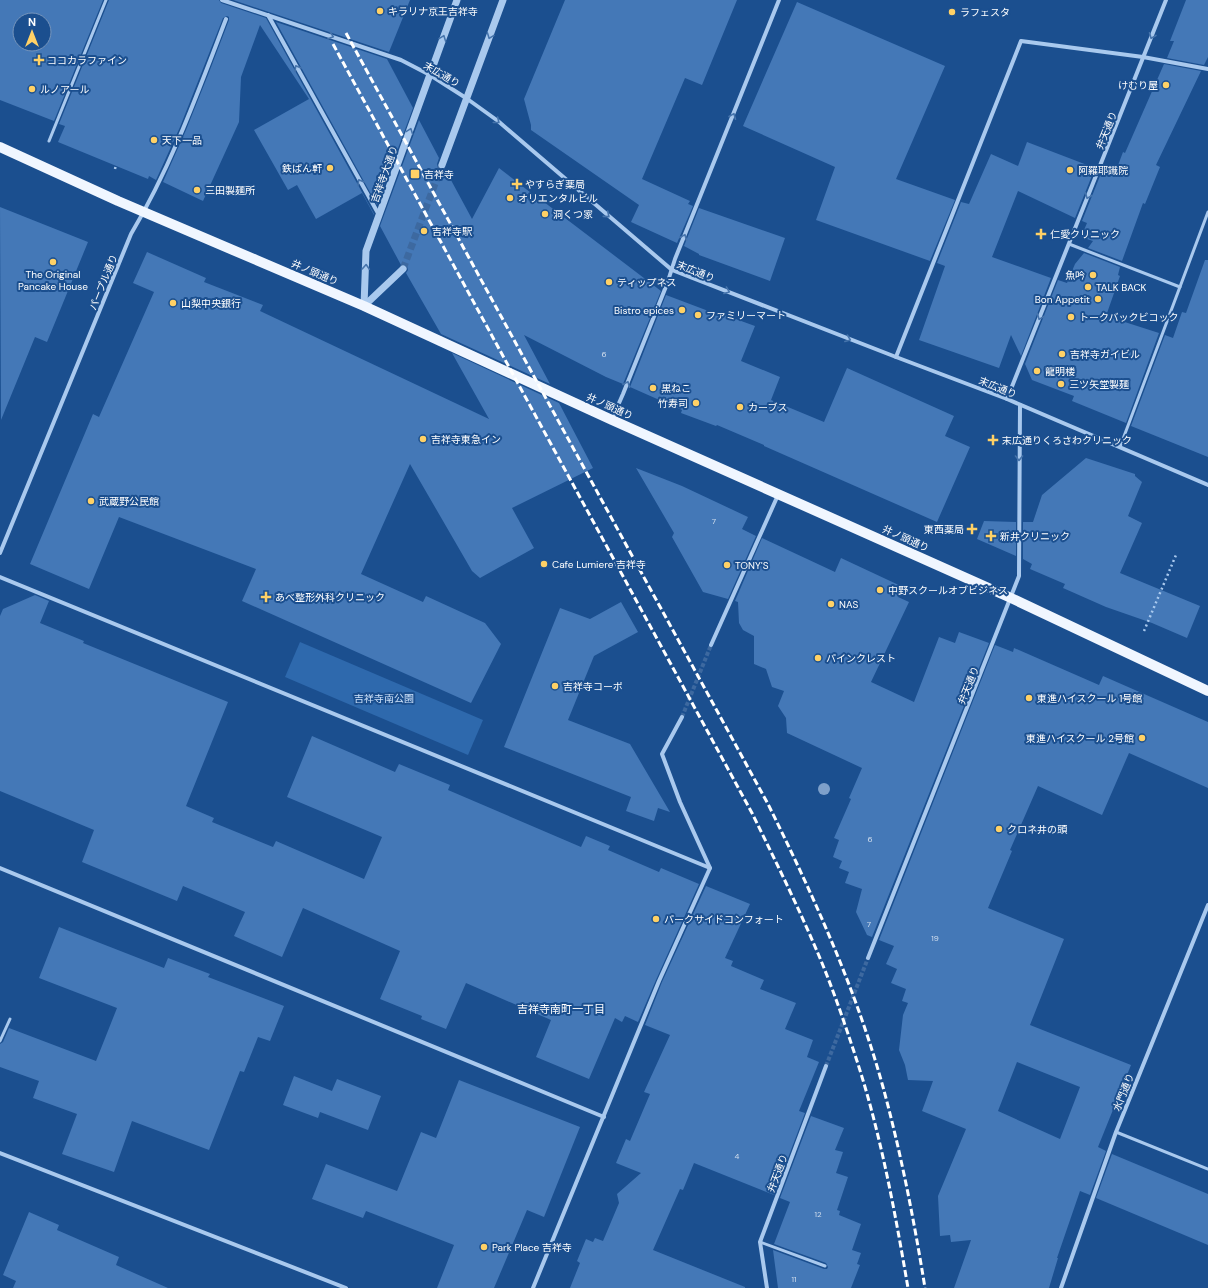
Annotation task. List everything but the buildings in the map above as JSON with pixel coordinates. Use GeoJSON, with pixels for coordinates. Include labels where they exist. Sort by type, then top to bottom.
{"type":"FeatureCollection","features":[{"type":"Feature","properties":{"kind":"main road","name":"井ノ頭通り"},"geometry":{"type":"LineString","coordinates":[[0,147],[144,212],[364,306],[612,420],[1011,598],[1208,691]]}},
{"type":"Feature","properties":{"kind":"street","name":"末広通り"},"geometry":{"type":"LineString","coordinates":[[222,0],[401,60],[430,75],[498,121],[672,270],[1007,399],[1208,485]]}},
{"type":"Feature","properties":{"kind":"street","name":"吉祥寺大通り"},"geometry":{"type":"LineString","coordinates":[[364,306],[366,252],[457,0]]}},
{"type":"Feature","properties":{"kind":"street"},"geometry":{"type":"LineString","coordinates":[[442,165],[503,0]]}},
{"type":"Feature","properties":{"kind":"street"},"geometry":{"type":"LineString","coordinates":[[612,420],[779,0]]}},
{"type":"Feature","properties":{"kind":"street","name":"弁天通り"},"geometry":{"type":"LineString","coordinates":[[1007,399],[1166,0]]}},
{"type":"Feature","properties":{"kind":"street"},"geometry":{"type":"LineString","coordinates":[[268,15],[380,216]]}},
{"type":"Feature","properties":{"kind":"street","name":"パープル通り"},"geometry":{"type":"LineString","coordinates":[[0,553],[131,234],[157,187],[192,107],[226,19]]}},
{"type":"Feature","properties":{"kind":"street"},"geometry":{"type":"LineString","coordinates":[[896,357],[1021,40],[1143,57],[1208,69]]}},
{"type":"Feature","properties":{"kind":"street"},"geometry":{"type":"LineString","coordinates":[[364,306],[403,269]]}},
{"type":"Feature","properties":{"kind":"street","name":"弁天通り"},"geometry":{"type":"LineString","coordinates":[[868,958],[1019,576],[1020,405]]}},
{"type":"Feature","properties":{"kind":"street"},"geometry":{"type":"LineString","coordinates":[[711,645],[778,494]]}},
{"type":"Feature","properties":{"kind":"street"},"geometry":{"type":"LineString","coordinates":[[0,577],[710,868]]}},
{"type":"Feature","properties":{"kind":"street"},"geometry":{"type":"LineString","coordinates":[[533,1288],[659,981],[710,868],[680,802],[662,754],[682,717]]}},
{"type":"Feature","properties":{"kind":"street"},"geometry":{"type":"LineString","coordinates":[[0,868],[604,1117]]}},
{"type":"Feature","properties":{"kind":"street","name":"水門通り"},"geometry":{"type":"LineString","coordinates":[[1060,1288],[1116,1132],[1208,905]]}},
{"type":"Feature","properties":{"kind":"street","name":"弁天通り"},"geometry":{"type":"LineString","coordinates":[[767,1288],[760,1242],[826,1066]]}},
{"type":"Feature","properties":{"kind":"street"},"geometry":{"type":"LineString","coordinates":[[0,1153],[346,1288]]}},
{"type":"Feature","properties":{"kind":"lane"},"geometry":{"type":"LineString","coordinates":[[49,141],[106,0]]}},
{"type":"Feature","properties":{"kind":"lane"},"geometry":{"type":"LineString","coordinates":[[1120,447],[1208,212]]}},
{"type":"Feature","properties":{"kind":"lane"},"geometry":{"type":"LineString","coordinates":[[1069,244],[1180,287]]}},
{"type":"Feature","properties":{"kind":"lane"},"geometry":{"type":"LineString","coordinates":[[0,1041],[10,1019]]}},
{"type":"Feature","properties":{"kind":"lane"},"geometry":{"type":"LineString","coordinates":[[1116,1132],[1208,1169]]}},
{"type":"Feature","properties":{"kind":"lane"},"geometry":{"type":"LineString","coordinates":[[760,1242],[825,1266]]}},
{"type":"Feature","properties":{"kind":"path"},"geometry":{"type":"LineString","coordinates":[[115,169],[116,165]]}},
{"type":"Feature","properties":{"kind":"path"},"geometry":{"type":"LineString","coordinates":[[1144,631],[1176,554]]}},
{"type":"Feature","properties":{"kind":"green space","name":"吉祥寺南公園"},"geometry":{"type":"Polygon","coordinates":[[[300,642],[483,720],[468,755],[285,677],[300,642]]]}},
{"type":"Feature","properties":{"kind":"tunnel"},"geometry":{"type":"LineString","coordinates":[[403,269],[442,165]]}},
{"type":"Feature","properties":{"kind":"tunnel"},"geometry":{"type":"LineString","coordinates":[[682,717],[711,645]]}},
{"type":"Feature","properties":{"kind":"tunnel"},"geometry":{"type":"LineString","coordinates":[[826,1066],[868,958]]}},
{"type":"Feature","properties":{"kind":"railway"},"geometry":{"type":"LineString","coordinates":[[346,33],[768,804],[801,873],[847,978],[872,1050],[890,1112],[912,1212],[925,1288]]}},
{"type":"Feature","properties":{"kind":"railway"},"geometry":{"type":"LineString","coordinates":[[333,44],[752,813],[798,909],[831,986],[866,1089],[887,1174],[908,1288]]}},
{"type":"Feature","properties":{"kind":"place","name":"キラリナ京王吉祥寺"},"geometry":{"type":"Point","coordinates":[380,11]}},
{"type":"Feature","properties":{"kind":"place","name":"ラフェスタ"},"geometry":{"type":"Point","coordinates":[952,12]}},
{"type":"Feature","properties":{"kind":"place","name":"ココカラファイン"},"geometry":{"type":"Point","coordinates":[39,60]}},
{"type":"Feature","properties":{"kind":"place","name":"けむり屋"},"geometry":{"type":"Point","coordinates":[1166,85]}},
{"type":"Feature","properties":{"kind":"place","name":"ルノアール"},"geometry":{"type":"Point","coordinates":[32,89]}},
{"type":"Feature","properties":{"kind":"place","name":"天下一品"},"geometry":{"type":"Point","coordinates":[154,140]}},
{"type":"Feature","properties":{"kind":"place","name":"鉄ぱん軒"},"geometry":{"type":"Point","coordinates":[330,168]}},
{"type":"Feature","properties":{"kind":"place","name":"阿羅耶識院"},"geometry":{"type":"Point","coordinates":[1070,170]}},
{"type":"Feature","properties":{"kind":"place","name":"吉祥寺"},"geometry":{"type":"Point","coordinates":[415,174]}},
{"type":"Feature","properties":{"kind":"place","name":"やすらぎ薬局"},"geometry":{"type":"Point","coordinates":[517,184]}},
{"type":"Feature","properties":{"kind":"place","name":"三田製麺所"},"geometry":{"type":"Point","coordinates":[197,190]}},
{"type":"Feature","properties":{"kind":"place","name":"オリエンタルビル"},"geometry":{"type":"Point","coordinates":[510,198]}},
{"type":"Feature","properties":{"kind":"place","name":"洞くつ家"},"geometry":{"type":"Point","coordinates":[545,214]}},
{"type":"Feature","properties":{"kind":"place","name":"吉祥寺駅"},"geometry":{"type":"Point","coordinates":[424,231]}},
{"type":"Feature","properties":{"kind":"place","name":"仁愛クリニック"},"geometry":{"type":"Point","coordinates":[1041,234]}},
{"type":"Feature","properties":{"kind":"place","name":"The Original Pancake House"},"geometry":{"type":"Point","coordinates":[53,262]}},
{"type":"Feature","properties":{"kind":"place","name":"魚吟"},"geometry":{"type":"Point","coordinates":[1093,275]}},
{"type":"Feature","properties":{"kind":"place","name":"ティップネス"},"geometry":{"type":"Point","coordinates":[609,282]}},
{"type":"Feature","properties":{"kind":"place","name":"TALK BACK"},"geometry":{"type":"Point","coordinates":[1088,287]}},
{"type":"Feature","properties":{"kind":"place","name":"Bon Appetit"},"geometry":{"type":"Point","coordinates":[1098,299]}},
{"type":"Feature","properties":{"kind":"place","name":"山梨中央銀行"},"geometry":{"type":"Point","coordinates":[173,303]}},
{"type":"Feature","properties":{"kind":"place","name":"Bistro epices"},"geometry":{"type":"Point","coordinates":[682,310]}},
{"type":"Feature","properties":{"kind":"place","name":"ファミリーマート"},"geometry":{"type":"Point","coordinates":[698,315]}},
{"type":"Feature","properties":{"kind":"place","name":"トークバックビコック"},"geometry":{"type":"Point","coordinates":[1071,317]}},
{"type":"Feature","properties":{"kind":"place","name":"吉祥寺ガイビル"},"geometry":{"type":"Point","coordinates":[1062,354]}},
{"type":"Feature","properties":{"kind":"place","name":"龍明楼"},"geometry":{"type":"Point","coordinates":[1037,371]}},
{"type":"Feature","properties":{"kind":"place","name":"三ツ矢堂製麺"},"geometry":{"type":"Point","coordinates":[1061,384]}},
{"type":"Feature","properties":{"kind":"place","name":"黒ねこ"},"geometry":{"type":"Point","coordinates":[653,388]}},
{"type":"Feature","properties":{"kind":"place","name":"竹寿司"},"geometry":{"type":"Point","coordinates":[696,403]}},
{"type":"Feature","properties":{"kind":"place","name":"カーブス"},"geometry":{"type":"Point","coordinates":[740,407]}},
{"type":"Feature","properties":{"kind":"place","name":"吉祥寺東急イン"},"geometry":{"type":"Point","coordinates":[423,439]}},
{"type":"Feature","properties":{"kind":"place","name":"末広通りくろさわクリニック"},"geometry":{"type":"Point","coordinates":[993,440]}},
{"type":"Feature","properties":{"kind":"place","name":"武蔵野公民館"},"geometry":{"type":"Point","coordinates":[91,501]}},
{"type":"Feature","properties":{"kind":"place","name":"東西薬局"},"geometry":{"type":"Point","coordinates":[972,529]}},
{"type":"Feature","properties":{"kind":"place","name":"新井クリニック"},"geometry":{"type":"Point","coordinates":[991,536]}},
{"type":"Feature","properties":{"kind":"place","name":"Cafe Lumiere 吉祥寺"},"geometry":{"type":"Point","coordinates":[544,564]}},
{"type":"Feature","properties":{"kind":"place","name":"TONY'S"},"geometry":{"type":"Point","coordinates":[727,565]}},
{"type":"Feature","properties":{"kind":"place","name":"中野スクールオブビジネス"},"geometry":{"type":"Point","coordinates":[880,590]}},
{"type":"Feature","properties":{"kind":"place","name":"あべ整形外科クリニック"},"geometry":{"type":"Point","coordinates":[266,597]}},
{"type":"Feature","properties":{"kind":"place","name":"NAS"},"geometry":{"type":"Point","coordinates":[831,604]}},
{"type":"Feature","properties":{"kind":"place","name":"パインクレスト"},"geometry":{"type":"Point","coordinates":[818,658]}},
{"type":"Feature","properties":{"kind":"place","name":"吉祥寺コーポ"},"geometry":{"type":"Point","coordinates":[555,686]}},
{"type":"Feature","properties":{"kind":"place","name":"東進ハイスクール 1号館"},"geometry":{"type":"Point","coordinates":[1029,698]}},
{"type":"Feature","properties":{"kind":"place","name":"東進ハイスクール 2号館"},"geometry":{"type":"Point","coordinates":[1142,738]}},
{"type":"Feature","properties":{"kind":"place","name":"クロネ井の頭"},"geometry":{"type":"Point","coordinates":[999,829]}},
{"type":"Feature","properties":{"kind":"place","name":"パークサイドコンフォート"},"geometry":{"type":"Point","coordinates":[656,919]}},
{"type":"Feature","properties":{"kind":"place","name":"Park Place 吉祥寺"},"geometry":{"type":"Point","coordinates":[484,1247]}},
{"type":"Feature","properties":{"kind":"district","name":"吉祥寺南町一丁目"},"geometry":{"type":"Point","coordinates":[561,1009]}}]}
